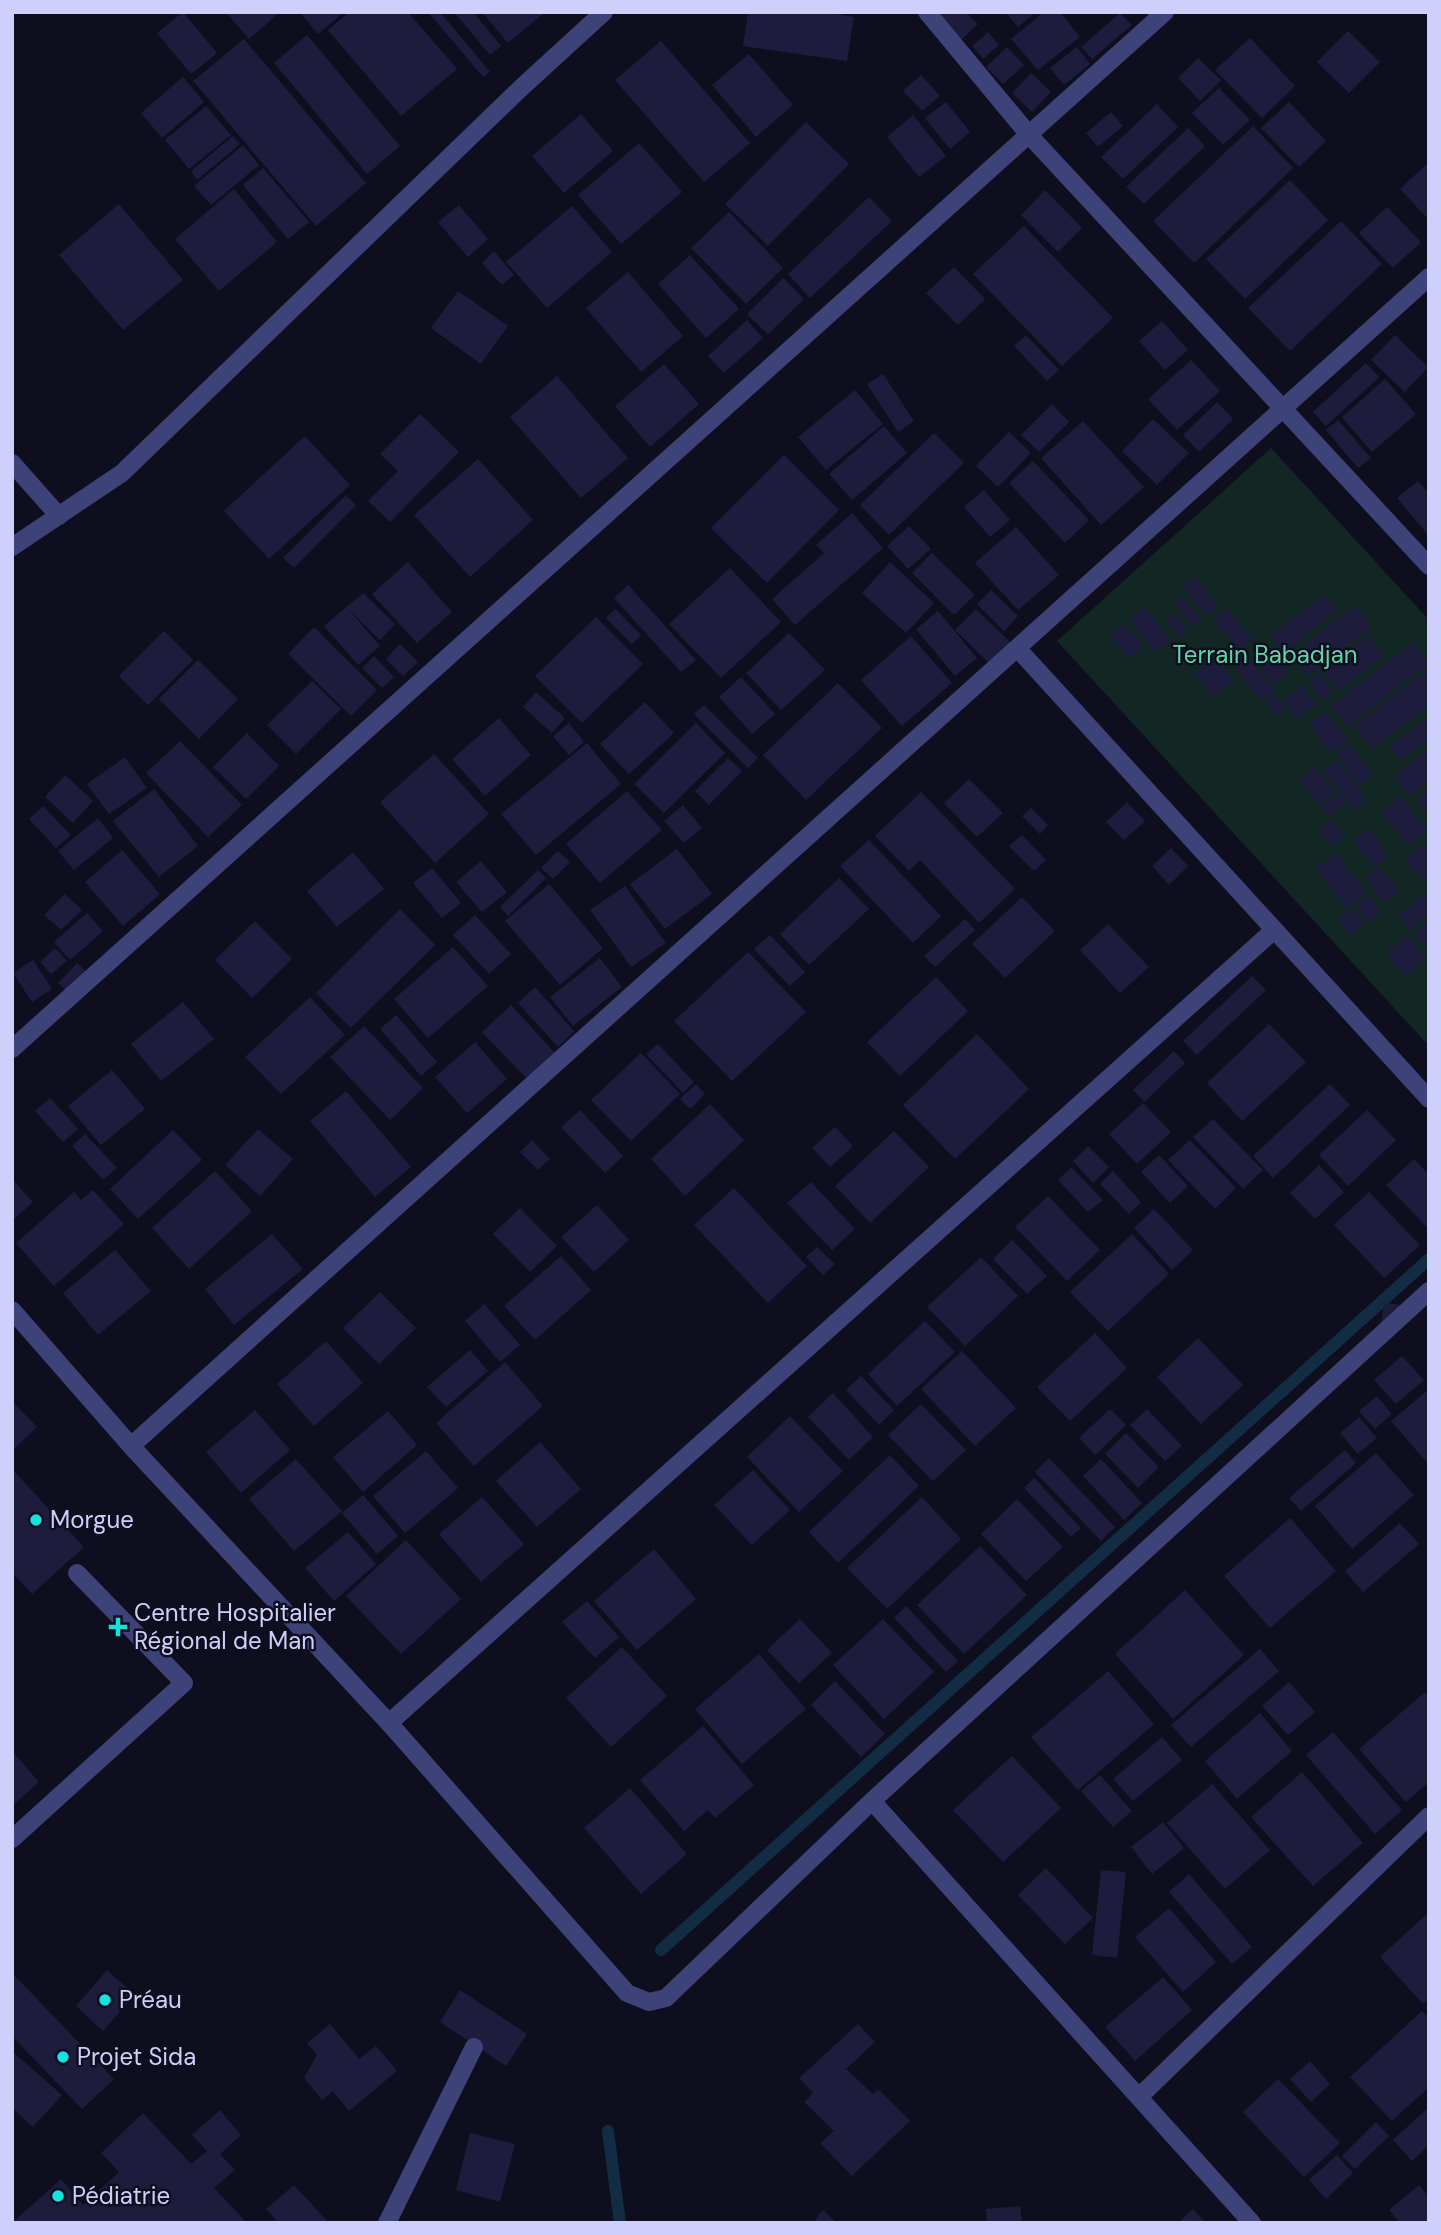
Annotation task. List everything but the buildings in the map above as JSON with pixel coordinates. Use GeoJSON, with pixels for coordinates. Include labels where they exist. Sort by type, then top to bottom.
{"type":"FeatureCollection","features":[{"type":"Feature","properties":{"kind":"street"},"geometry":{"type":"LineString","coordinates":[[12,547],[122,473],[522,87],[604,12]]}},
{"type":"Feature","properties":{"kind":"street"},"geometry":{"type":"LineString","coordinates":[[928,12],[1030,136],[1429,566]]}},
{"type":"Feature","properties":{"kind":"street"},"geometry":{"type":"LineString","coordinates":[[12,1049],[1165,12]]}},
{"type":"Feature","properties":{"kind":"street"},"geometry":{"type":"LineString","coordinates":[[131,1446],[1429,277]]}},
{"type":"Feature","properties":{"kind":"street"},"geometry":{"type":"LineString","coordinates":[[12,463],[59,516]]}},
{"type":"Feature","properties":{"kind":"street"},"geometry":{"type":"LineString","coordinates":[[1018,649],[1429,1099]]}},
{"type":"Feature","properties":{"kind":"street"},"geometry":{"type":"LineString","coordinates":[[389,1723],[1273,931]]}},
{"type":"Feature","properties":{"kind":"street"},"geometry":{"type":"LineString","coordinates":[[12,1310],[131,1446],[389,1723],[627,1993],[649,2002],[666,1998],[872,1801],[1429,1291]]}},
{"type":"Feature","properties":{"kind":"street"},"geometry":{"type":"LineString","coordinates":[[12,1839],[184,1683],[77,1573]]}},
{"type":"Feature","properties":{"kind":"street"},"geometry":{"type":"LineString","coordinates":[[872,1801],[1252,2223]]}},
{"type":"Feature","properties":{"kind":"street"},"geometry":{"type":"LineString","coordinates":[[1139,2096],[1429,1816]]}},
{"type":"Feature","properties":{"kind":"street"},"geometry":{"type":"LineString","coordinates":[[387,2223],[474,2047]]}},
{"type":"Feature","properties":{"kind":"green space","name":"Terrain Babadjan"},"geometry":{"type":"Polygon","coordinates":[[[1271,448],[1429,620],[1429,1046],[1057,641],[1271,448]]]}},
{"type":"Feature","properties":{"kind":"waterway"},"geometry":{"type":"LineString","coordinates":[[661,1950],[1429,1259]]}},
{"type":"Feature","properties":{"kind":"waterway"},"geometry":{"type":"LineString","coordinates":[[608,2131],[620,2223]]}},
{"type":"Feature","properties":{"kind":"place","name":"Morgue"},"geometry":{"type":"Point","coordinates":[36,1520]}},
{"type":"Feature","properties":{"kind":"place","name":"Centre Hospitalier Régional de Man"},"geometry":{"type":"Point","coordinates":[118,1627]}},
{"type":"Feature","properties":{"kind":"place","name":"Préau"},"geometry":{"type":"Point","coordinates":[105,2000]}},
{"type":"Feature","properties":{"kind":"place","name":"Projet Sida"},"geometry":{"type":"Point","coordinates":[63,2057]}},
{"type":"Feature","properties":{"kind":"place","name":"Pédiatrie"},"geometry":{"type":"Point","coordinates":[58,2196]}}]}
